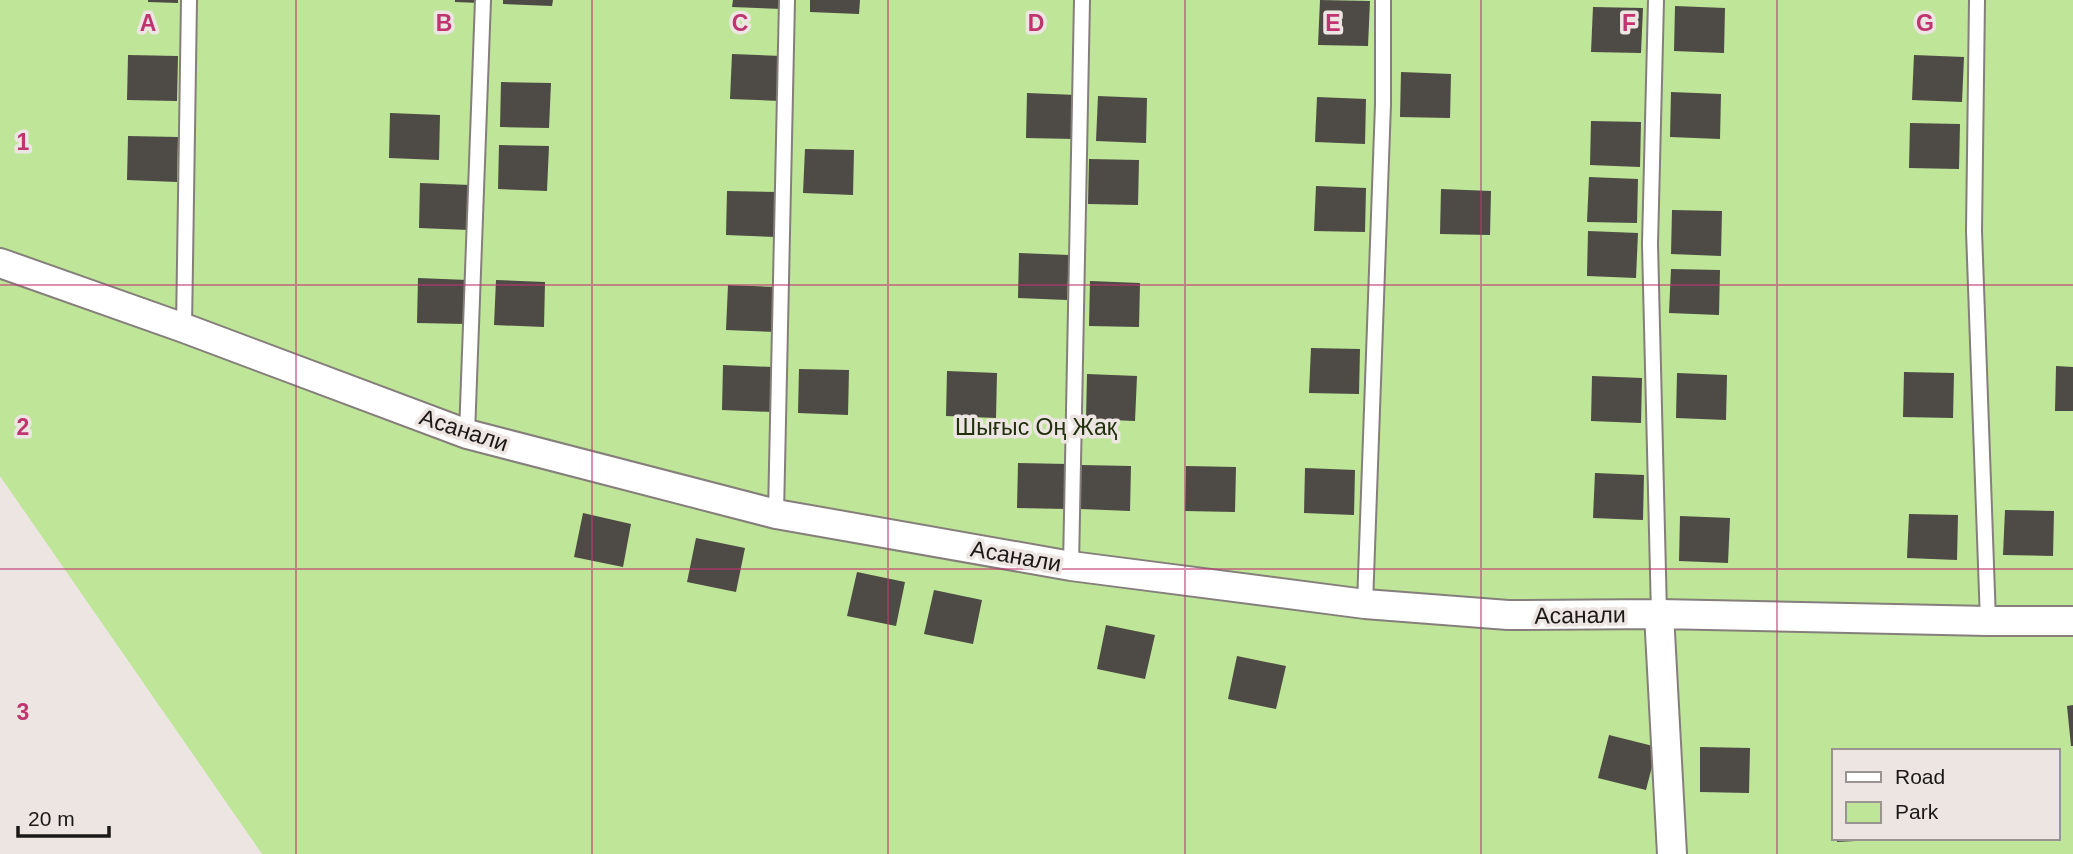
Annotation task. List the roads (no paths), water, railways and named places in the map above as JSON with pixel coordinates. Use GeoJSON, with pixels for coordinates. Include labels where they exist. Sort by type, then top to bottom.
{"type":"FeatureCollection","features":[{"type":"Feature","properties":{"kind":"street","name":"Асанали"},"geometry":{"type":"LineString","coordinates":[[0,263],[184,328],[467,434],[776,514],[1071,566],[1366,604],[1508,615],[1659,614],[2073,621]]}},
{"type":"Feature","properties":{"kind":"street"},"geometry":{"type":"LineString","coordinates":[[1659,614],[1672,854]]}},
{"type":"Feature","properties":{"kind":"lane"},"geometry":{"type":"LineString","coordinates":[[184,328],[189,0]]}},
{"type":"Feature","properties":{"kind":"lane"},"geometry":{"type":"LineString","coordinates":[[467,434],[483,0]]}},
{"type":"Feature","properties":{"kind":"lane"},"geometry":{"type":"LineString","coordinates":[[776,514],[787,0]]}},
{"type":"Feature","properties":{"kind":"lane"},"geometry":{"type":"LineString","coordinates":[[1071,566],[1082,0]]}},
{"type":"Feature","properties":{"kind":"lane"},"geometry":{"type":"LineString","coordinates":[[1366,604],[1382,118],[1383,0]]}},
{"type":"Feature","properties":{"kind":"lane"},"geometry":{"type":"LineString","coordinates":[[1656,0],[1650,244],[1659,614]]}},
{"type":"Feature","properties":{"kind":"lane"},"geometry":{"type":"LineString","coordinates":[[1977,0],[1973,231],[1988,621]]}},
{"type":"Feature","properties":{"kind":"park label","name":"Шығыс Оң Жақ"},"geometry":{"type":"Point","coordinates":[1036,427]}}]}
